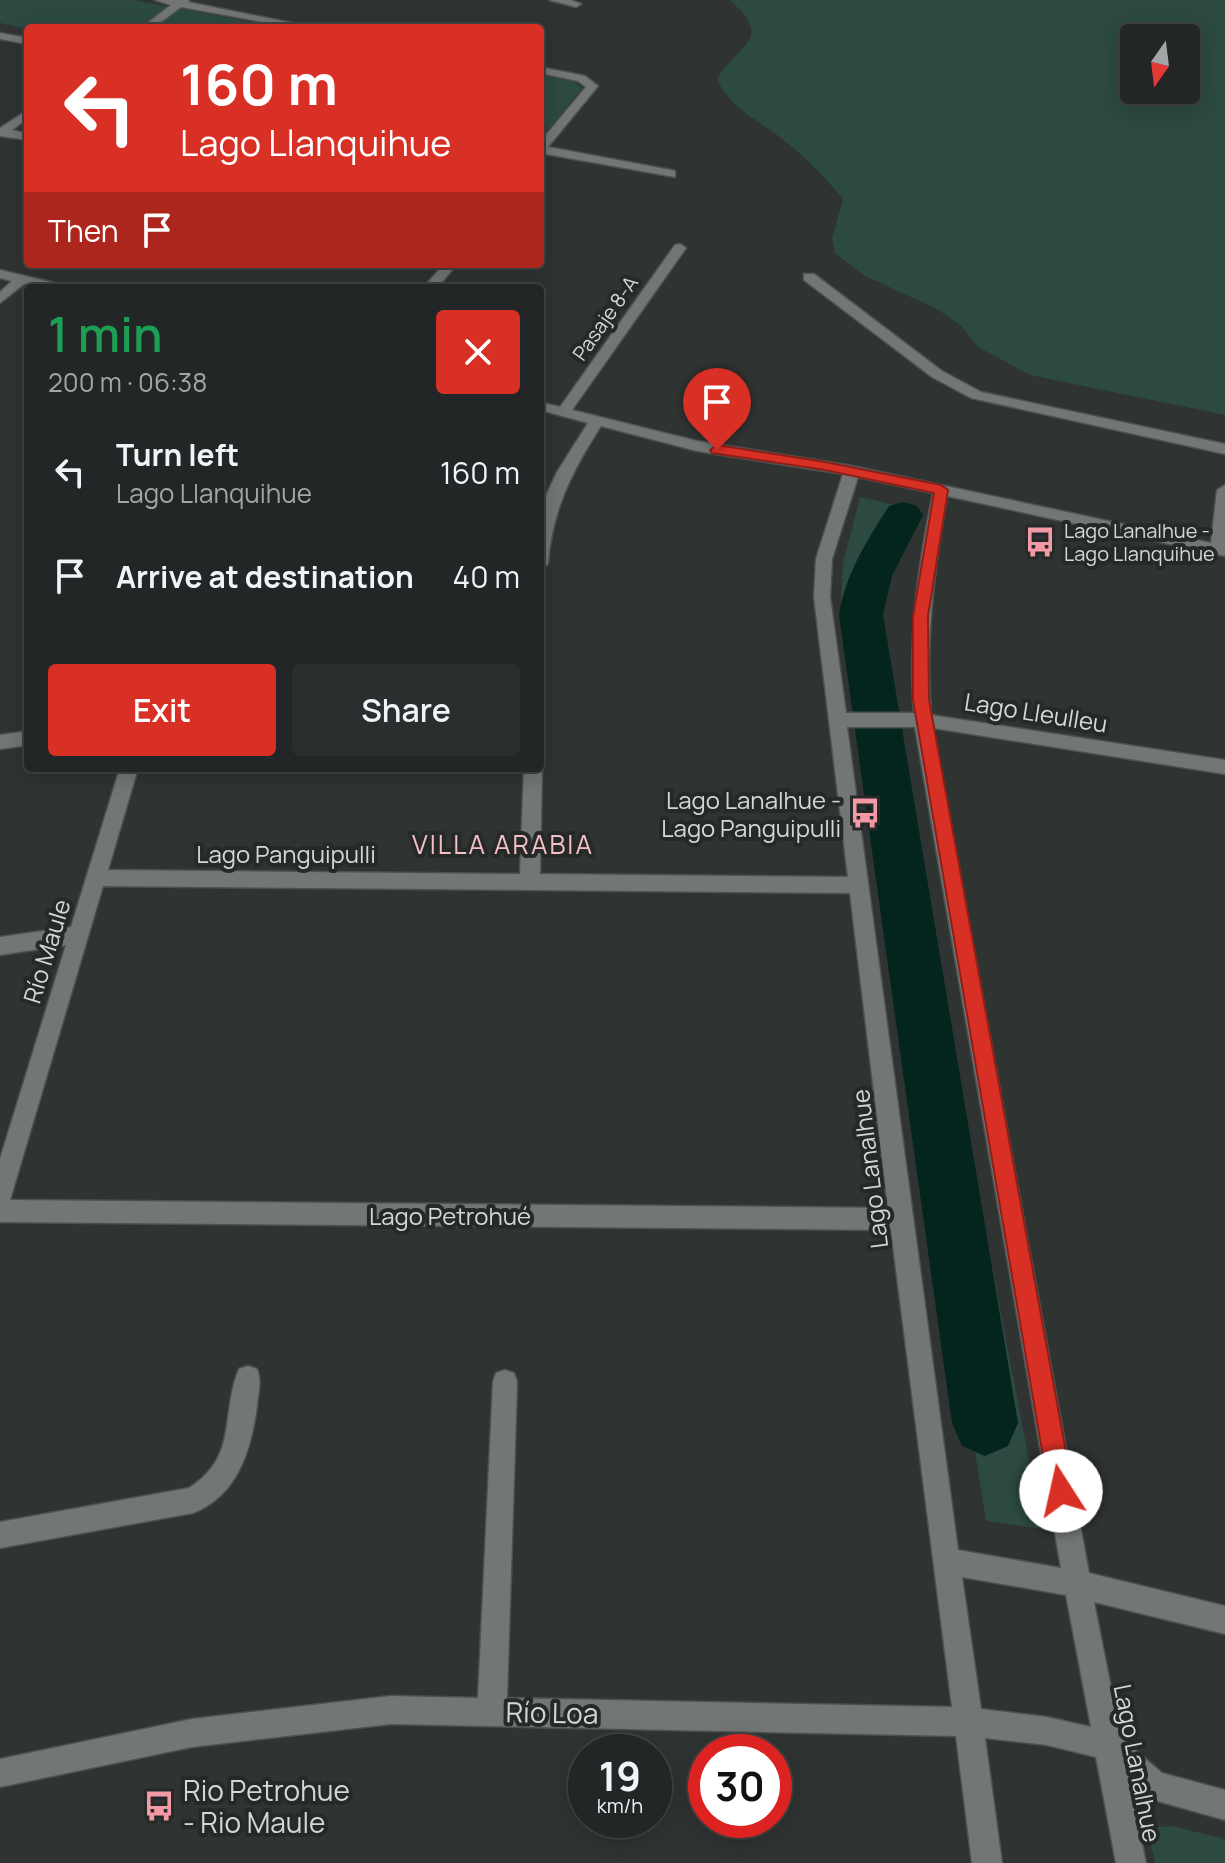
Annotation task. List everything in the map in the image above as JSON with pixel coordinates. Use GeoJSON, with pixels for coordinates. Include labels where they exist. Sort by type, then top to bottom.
{"type":"FeatureCollection","features":[{"type":"Feature","properties":{"kind":"street"},"geometry":{"type":"LineString","coordinates":[[160,0],[292,24]]}},
{"type":"Feature","properties":{"kind":"street"},"geometry":{"type":"LineString","coordinates":[[554,0],[576,4]]}},
{"type":"Feature","properties":{"kind":"street"},"geometry":{"type":"LineString","coordinates":[[152,24],[182,2]]}},
{"type":"Feature","properties":{"kind":"street"},"geometry":{"type":"LineString","coordinates":[[0,36],[24,40]]}},
{"type":"Feature","properties":{"kind":"street"},"geometry":{"type":"LineString","coordinates":[[544,71],[581,78],[592,86],[544,145]]}},
{"type":"Feature","properties":{"kind":"street"},"geometry":{"type":"LineString","coordinates":[[1,132],[24,116]]}},
{"type":"Feature","properties":{"kind":"street"},"geometry":{"type":"LineString","coordinates":[[1,132],[24,136]]}},
{"type":"Feature","properties":{"kind":"street"},"geometry":{"type":"LineString","coordinates":[[544,150],[671,174]]}},
{"type":"Feature","properties":{"kind":"street","name":"Pasaje 8-A"},"geometry":{"type":"LineString","coordinates":[[563,412],[680,248]]}},
{"type":"Feature","properties":{"kind":"street"},"geometry":{"type":"LineString","coordinates":[[434,284],[448,268]]}},
{"type":"Feature","properties":{"kind":"street"},"geometry":{"type":"LineString","coordinates":[[0,274],[43,284]]}},
{"type":"Feature","properties":{"kind":"street"},"geometry":{"type":"LineString","coordinates":[[809,277],[937,374],[976,395],[1225,449]]}},
{"type":"Feature","properties":{"kind":"street"},"geometry":{"type":"LineString","coordinates":[[0,299],[22,279]]}},
{"type":"Feature","properties":{"kind":"street"},"geometry":{"type":"LineString","coordinates":[[544,407],[736,454],[852,471],[1221,550],[1225,490]]}},
{"type":"Feature","properties":{"kind":"street"},"geometry":{"type":"LineString","coordinates":[[544,521],[551,495],[597,420]]}},
{"type":"Feature","properties":{"kind":"street","name":"Lago Lanalhue"},"geometry":{"type":"LineString","coordinates":[[852,471],[822,574],[901,1219],[987,1863]]}},
{"type":"Feature","properties":{"kind":"street","name":"Lago Lanalhue"},"geometry":{"type":"LineString","coordinates":[[941,490],[921,616],[919,680],[923,720],[1077,1584],[1131,1863]]}},
{"type":"Feature","properties":{"kind":"street","name":"Lago Lleulleu"},"geometry":{"type":"LineString","coordinates":[[839,720],[923,720],[1225,767]]}},
{"type":"Feature","properties":{"kind":"street"},"geometry":{"type":"LineString","coordinates":[[0,742],[24,739]]}},
{"type":"Feature","properties":{"kind":"street","name":"Río Maule"},"geometry":{"type":"LineString","coordinates":[[0,1196],[128,772]]}},
{"type":"Feature","properties":{"kind":"street"},"geometry":{"type":"LineString","coordinates":[[530,881],[533,772]]}},
{"type":"Feature","properties":{"kind":"street","name":"Lago Panguipulli"},"geometry":{"type":"LineString","coordinates":[[95,878],[861,885]]}},
{"type":"Feature","properties":{"kind":"street"},"geometry":{"type":"LineString","coordinates":[[0,946],[77,935]]}},
{"type":"Feature","properties":{"kind":"street","name":"Lago Petrohué"},"geometry":{"type":"LineString","coordinates":[[0,1211],[901,1219]]}},
{"type":"Feature","properties":{"kind":"street"},"geometry":{"type":"LineString","coordinates":[[0,1535],[193,1500],[206,1493],[229,1469],[237,1452],[248,1378]]}},
{"type":"Feature","properties":{"kind":"street"},"geometry":{"type":"LineString","coordinates":[[492,1710],[505,1382]]}},
{"type":"Feature","properties":{"kind":"street"},"geometry":{"type":"LineString","coordinates":[[946,1561],[1077,1584],[1225,1620]]}},
{"type":"Feature","properties":{"kind":"street","name":"Río Loa"},"geometry":{"type":"LineString","coordinates":[[0,1773],[192,1733],[391,1710],[967,1722],[1047,1731],[1108,1746]]}},
{"type":"Feature","properties":{"kind":"street"},"geometry":{"type":"LineString","coordinates":[[1108,1746],[1154,1785],[1225,1805]]}},
{"type":"Feature","properties":{"kind":"green space"},"geometry":{"type":"Polygon","coordinates":[[[0,0],[132,0],[262,24],[24,24],[24,28],[0,23],[0,0]]]}},
{"type":"Feature","properties":{"kind":"green space"},"geometry":{"type":"Polygon","coordinates":[[[730,0],[1225,0],[1225,415],[1030,375],[978,347],[960,325],[937,309],[863,275],[835,253],[832,238],[843,199],[797,151],[736,105],[717,79],[749,41],[750,24],[730,0]]]}},
{"type":"Feature","properties":{"kind":"green space"},"geometry":{"type":"Polygon","coordinates":[[[544,76],[575,82],[582,88],[548,130],[544,129],[544,76]]]}},
{"type":"Feature","properties":{"kind":"green space"},"geometry":{"type":"Polygon","coordinates":[[[860,497],[908,508],[883,613],[896,763],[1042,1529],[986,1521],[841,603],[843,563],[860,497]]]}},
{"type":"Feature","properties":{"kind":"green space"},"geometry":{"type":"Polygon","coordinates":[[[1172,1826],[1225,1839],[1225,1863],[1155,1863],[1147,1828],[1172,1826]]]}},
{"type":"Feature","properties":{"kind":"waterway"},"geometry":{"type":"LineString","coordinates":[[903,515],[871,576],[861,615],[985,1423]]}},
{"type":"Feature","properties":{"kind":"place","name":"Lago Lanalhue - Lago Llanquihue"},"geometry":{"type":"Point","coordinates":[1040,542]}},
{"type":"Feature","properties":{"kind":"place","name":"Lago Lanalhue - Lago Panguipulli"},"geometry":{"type":"Point","coordinates":[865,813]}},
{"type":"Feature","properties":{"kind":"place","name":"Rio Petrohue - Rio Maule"},"geometry":{"type":"Point","coordinates":[159,1806]}},
{"type":"Feature","properties":{"kind":"district","name":"VILLA ARABIA"},"geometry":{"type":"Point","coordinates":[503,844]}},
{"type":"Feature","properties":{"kind":"route"},"geometry":{"type":"LineString","coordinates":[[717,450],[825,466],[941,490],[921,616],[919,680],[923,720],[1061,1491]]}}]}
